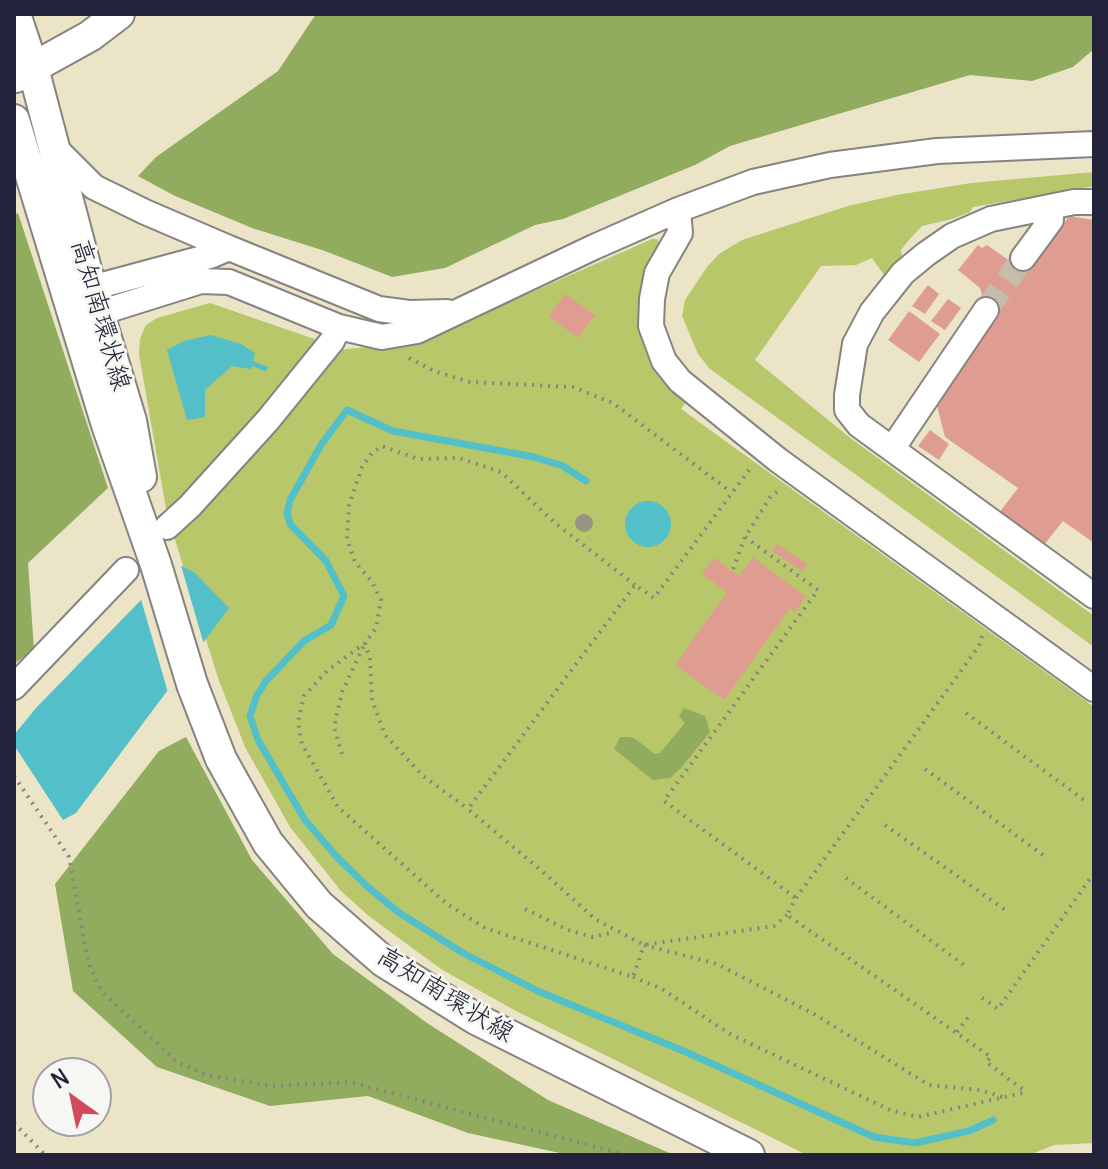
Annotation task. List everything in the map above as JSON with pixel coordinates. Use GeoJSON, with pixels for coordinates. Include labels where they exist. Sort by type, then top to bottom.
{"type":"FeatureCollection","features":[{"type":"Feature","properties":{"kind":"main road","name":"高知南環状線"},"geometry":{"type":"LineString","coordinates":[[15,14],[23,73],[54,147],[87,303],[107,425],[156,565],[192,684],[221,759],[268,843],[319,905],[383,961],[476,1019],[749,1155]]}},
{"type":"Feature","properties":{"kind":"main road"},"geometry":{"type":"LineString","coordinates":[[23,73],[90,36],[119,14]]}},
{"type":"Feature","properties":{"kind":"main road","name":"高知南環状線"},"geometry":{"type":"LineString","coordinates":[[14,120],[87,303]]}},
{"type":"Feature","properties":{"kind":"street"},"geometry":{"type":"LineString","coordinates":[[87,303],[201,281],[229,282],[339,327],[382,337],[417,331],[678,210],[753,182],[830,165],[937,151],[1094,144]]}},
{"type":"Feature","properties":{"kind":"street"},"geometry":{"type":"LineString","coordinates":[[54,147],[94,187],[229,248],[379,309],[409,313],[453,312]]}},
{"type":"Feature","properties":{"kind":"street"},"geometry":{"type":"LineString","coordinates":[[1094,202],[1074,202],[991,219],[952,236],[903,273],[872,312],[855,344],[847,395],[847,410],[859,425],[1094,596]]}},
{"type":"Feature","properties":{"kind":"street"},"geometry":{"type":"LineString","coordinates":[[1023,258],[1051,220],[1051,207]]}},
{"type":"Feature","properties":{"kind":"street"},"geometry":{"type":"LineString","coordinates":[[678,210],[680,233],[657,273],[651,326],[664,361],[680,381],[778,460],[1094,689]]}},
{"type":"Feature","properties":{"kind":"street"},"geometry":{"type":"LineString","coordinates":[[87,303],[229,248]]}},
{"type":"Feature","properties":{"kind":"street"},"geometry":{"type":"LineString","coordinates":[[892,449],[986,310]]}},
{"type":"Feature","properties":{"kind":"street"},"geometry":{"type":"LineString","coordinates":[[167,527],[268,420],[332,341],[339,327]]}},
{"type":"Feature","properties":{"kind":"street"},"geometry":{"type":"LineString","coordinates":[[14,687],[126,570]]}},
{"type":"Feature","properties":{"kind":"path"},"geometry":{"type":"LineString","coordinates":[[403,355],[434,371],[470,382],[573,387],[613,403],[731,492]]}},
{"type":"Feature","properties":{"kind":"path"},"geometry":{"type":"LineString","coordinates":[[342,754],[334,727],[342,692],[365,643],[376,628],[381,600],[372,582],[355,562],[347,539],[349,505],[362,467],[372,453],[382,446],[418,459],[459,458],[501,472],[555,523],[654,598],[749,470]]}},
{"type":"Feature","properties":{"kind":"path"},"geometry":{"type":"LineString","coordinates":[[733,569],[745,537],[775,491],[782,492]]}},
{"type":"Feature","properties":{"kind":"path"},"geometry":{"type":"LineString","coordinates":[[745,537],[818,590],[662,800],[796,898]]}},
{"type":"Feature","properties":{"kind":"path"},"geometry":{"type":"LineString","coordinates":[[468,809],[635,585]]}},
{"type":"Feature","properties":{"kind":"path"},"geometry":{"type":"LineString","coordinates":[[644,945],[774,926],[787,915],[796,898],[979,646],[983,634],[973,627]]}},
{"type":"Feature","properties":{"kind":"path"},"geometry":{"type":"LineString","coordinates":[[365,643],[370,658],[372,700],[385,735],[423,776],[468,809],[595,919],[644,945],[717,964],[814,1014],[929,1085],[980,1090],[1006,1098]]}},
{"type":"Feature","properties":{"kind":"path"},"geometry":{"type":"LineString","coordinates":[[365,643],[327,671],[304,696],[298,722],[302,744],[338,807],[464,916],[485,928],[662,989],[730,1034],[890,1110],[918,1117],[1026,1092],[986,1062],[991,1057],[787,915]]}},
{"type":"Feature","properties":{"kind":"path"},"geometry":{"type":"LineString","coordinates":[[966,713],[1088,803]]}},
{"type":"Feature","properties":{"kind":"path"},"geometry":{"type":"LineString","coordinates":[[925,769],[1047,858]]}},
{"type":"Feature","properties":{"kind":"path"},"geometry":{"type":"LineString","coordinates":[[14,776],[69,857],[88,962],[97,982],[105,995],[176,1061],[206,1075],[272,1086],[350,1082],[626,1155]]}},
{"type":"Feature","properties":{"kind":"path"},"geometry":{"type":"LineString","coordinates":[[885,825],[1008,912]]}},
{"type":"Feature","properties":{"kind":"path"},"geometry":{"type":"LineString","coordinates":[[982,998],[998,1009],[1094,873]]}},
{"type":"Feature","properties":{"kind":"path"},"geometry":{"type":"LineString","coordinates":[[846,878],[968,968]]}},
{"type":"Feature","properties":{"kind":"path"},"geometry":{"type":"LineString","coordinates":[[525,909],[568,930],[593,937],[617,932]]}},
{"type":"Feature","properties":{"kind":"path"},"geometry":{"type":"LineString","coordinates":[[633,977],[644,945]]}},
{"type":"Feature","properties":{"kind":"path"},"geometry":{"type":"LineString","coordinates":[[957,1032],[969,1016]]}},
{"type":"Feature","properties":{"kind":"path"},"geometry":{"type":"LineString","coordinates":[[14,1123],[45,1155]]}},
{"type":"Feature","properties":{"kind":"green space"},"geometry":{"type":"Polygon","coordinates":[[[316,14],[1094,14],[1094,49],[1073,67],[1032,81],[970,75],[730,146],[695,165],[563,219],[535,225],[445,268],[392,277],[325,251],[252,228],[173,195],[138,176],[156,157],[278,71],[316,14]]]}},
{"type":"Feature","properties":{"kind":"green space"},"geometry":{"type":"Polygon","coordinates":[[[1094,172],[1094,186],[973,207],[970,212],[952,219],[922,226],[901,250],[902,256],[884,275],[872,258],[856,265],[821,266],[755,360],[849,437],[1094,616],[1094,647],[710,369],[698,354],[682,316],[685,300],[707,267],[719,254],[742,240],[848,206],[897,195],[971,183],[1094,172]]]}},
{"type":"Feature","properties":{"kind":"green space"},"geometry":{"type":"Polygon","coordinates":[[[18,213],[108,488],[28,563],[34,649],[14,664],[14,215],[18,213]]]}},
{"type":"Feature","properties":{"kind":"green space"},"geometry":{"type":"Polygon","coordinates":[[[657,239],[661,246],[640,298],[644,332],[687,400],[681,409],[1094,707],[1094,1143],[1054,1145],[1029,1155],[807,1155],[514,1010],[441,969],[370,917],[341,891],[290,827],[245,747],[218,678],[167,514],[139,354],[140,339],[146,325],[157,318],[210,303],[323,342],[337,350],[419,342],[657,239]]]}},
{"type":"Feature","properties":{"kind":"green space"},"geometry":{"type":"Polygon","coordinates":[[[684,708],[705,716],[710,732],[670,778],[653,780],[614,749],[620,737],[627,737],[634,738],[655,754],[660,753],[685,723],[679,716],[684,708]]]}},
{"type":"Feature","properties":{"kind":"green space"},"geometry":{"type":"Polygon","coordinates":[[[186,737],[252,860],[333,954],[427,1023],[548,1100],[674,1155],[569,1155],[468,1133],[368,1096],[270,1106],[157,1067],[73,991],[55,884],[159,751],[186,737]]]}},
{"type":"Feature","properties":{"kind":"water"},"geometry":{"type":"Polygon","coordinates":[[[211,335],[241,344],[255,353],[253,361],[268,367],[266,372],[253,366],[250,369],[232,366],[205,390],[205,417],[187,420],[167,350],[184,341],[211,335]]]}},
{"type":"Feature","properties":{"kind":"water"},"geometry":{"type":"Polygon","coordinates":[[[648,501],[664,508],[671,524],[664,540],[648,547],[632,540],[625,524],[632,508],[648,501]]]}},
{"type":"Feature","properties":{"kind":"water"},"geometry":{"type":"Polygon","coordinates":[[[182,566],[195,573],[229,608],[76,813],[63,820],[14,745],[14,735],[36,708],[141,600],[182,566]]]}},
{"type":"Feature","properties":{"kind":"pier"},"geometry":{"type":"Polygon","coordinates":[[[180,562],[205,648],[169,696],[140,596],[180,562]]]}},
{"type":"Feature","properties":{"kind":"building"},"geometry":{"type":"Polygon","coordinates":[[[1069,216],[1094,220],[1094,543],[1063,521],[1044,545],[999,513],[1018,488],[945,437],[936,402],[991,325],[980,288],[958,270],[978,245],[982,248],[987,245],[1007,259],[1039,258],[1069,216]]]}},
{"type":"Feature","properties":{"kind":"building"},"geometry":{"type":"Polygon","coordinates":[[[928,285],[939,294],[925,314],[912,306],[928,285]]]}},
{"type":"Feature","properties":{"kind":"building"},"geometry":{"type":"Polygon","coordinates":[[[565,294],[595,315],[578,338],[549,316],[565,294]]]}},
{"type":"Feature","properties":{"kind":"building"},"geometry":{"type":"Polygon","coordinates":[[[948,299],[961,308],[945,330],[931,321],[948,299]]]}},
{"type":"Feature","properties":{"kind":"building"},"geometry":{"type":"Polygon","coordinates":[[[909,311],[940,334],[919,362],[888,340],[909,311]]]}},
{"type":"Feature","properties":{"kind":"building"},"geometry":{"type":"Polygon","coordinates":[[[930,430],[949,444],[939,460],[918,446],[930,430]]]}},
{"type":"Feature","properties":{"kind":"building"},"geometry":{"type":"Polygon","coordinates":[[[777,544],[807,564],[802,571],[772,551],[777,544]]]}},
{"type":"Feature","properties":{"kind":"building"},"geometry":{"type":"Polygon","coordinates":[[[753,557],[806,597],[795,612],[790,608],[724,700],[675,665],[727,592],[702,574],[714,558],[739,576],[753,557]]]}},
{"type":"Feature","properties":{"kind":"waterway"},"geometry":{"type":"LineString","coordinates":[[586,481],[563,466],[534,457],[393,431],[347,410],[321,445],[290,500],[287,514],[290,524],[326,561],[344,596],[331,625],[304,641],[266,681],[256,697],[250,716],[258,740],[305,820],[337,857],[398,912],[463,953],[540,992],[686,1052],[874,1137],[915,1143],[969,1131],[993,1120]]}},
{"type":"Feature","properties":{"kind":"tunnel"},"geometry":{"type":"LineString","coordinates":[[986,310],[1023,258]]}}]}
